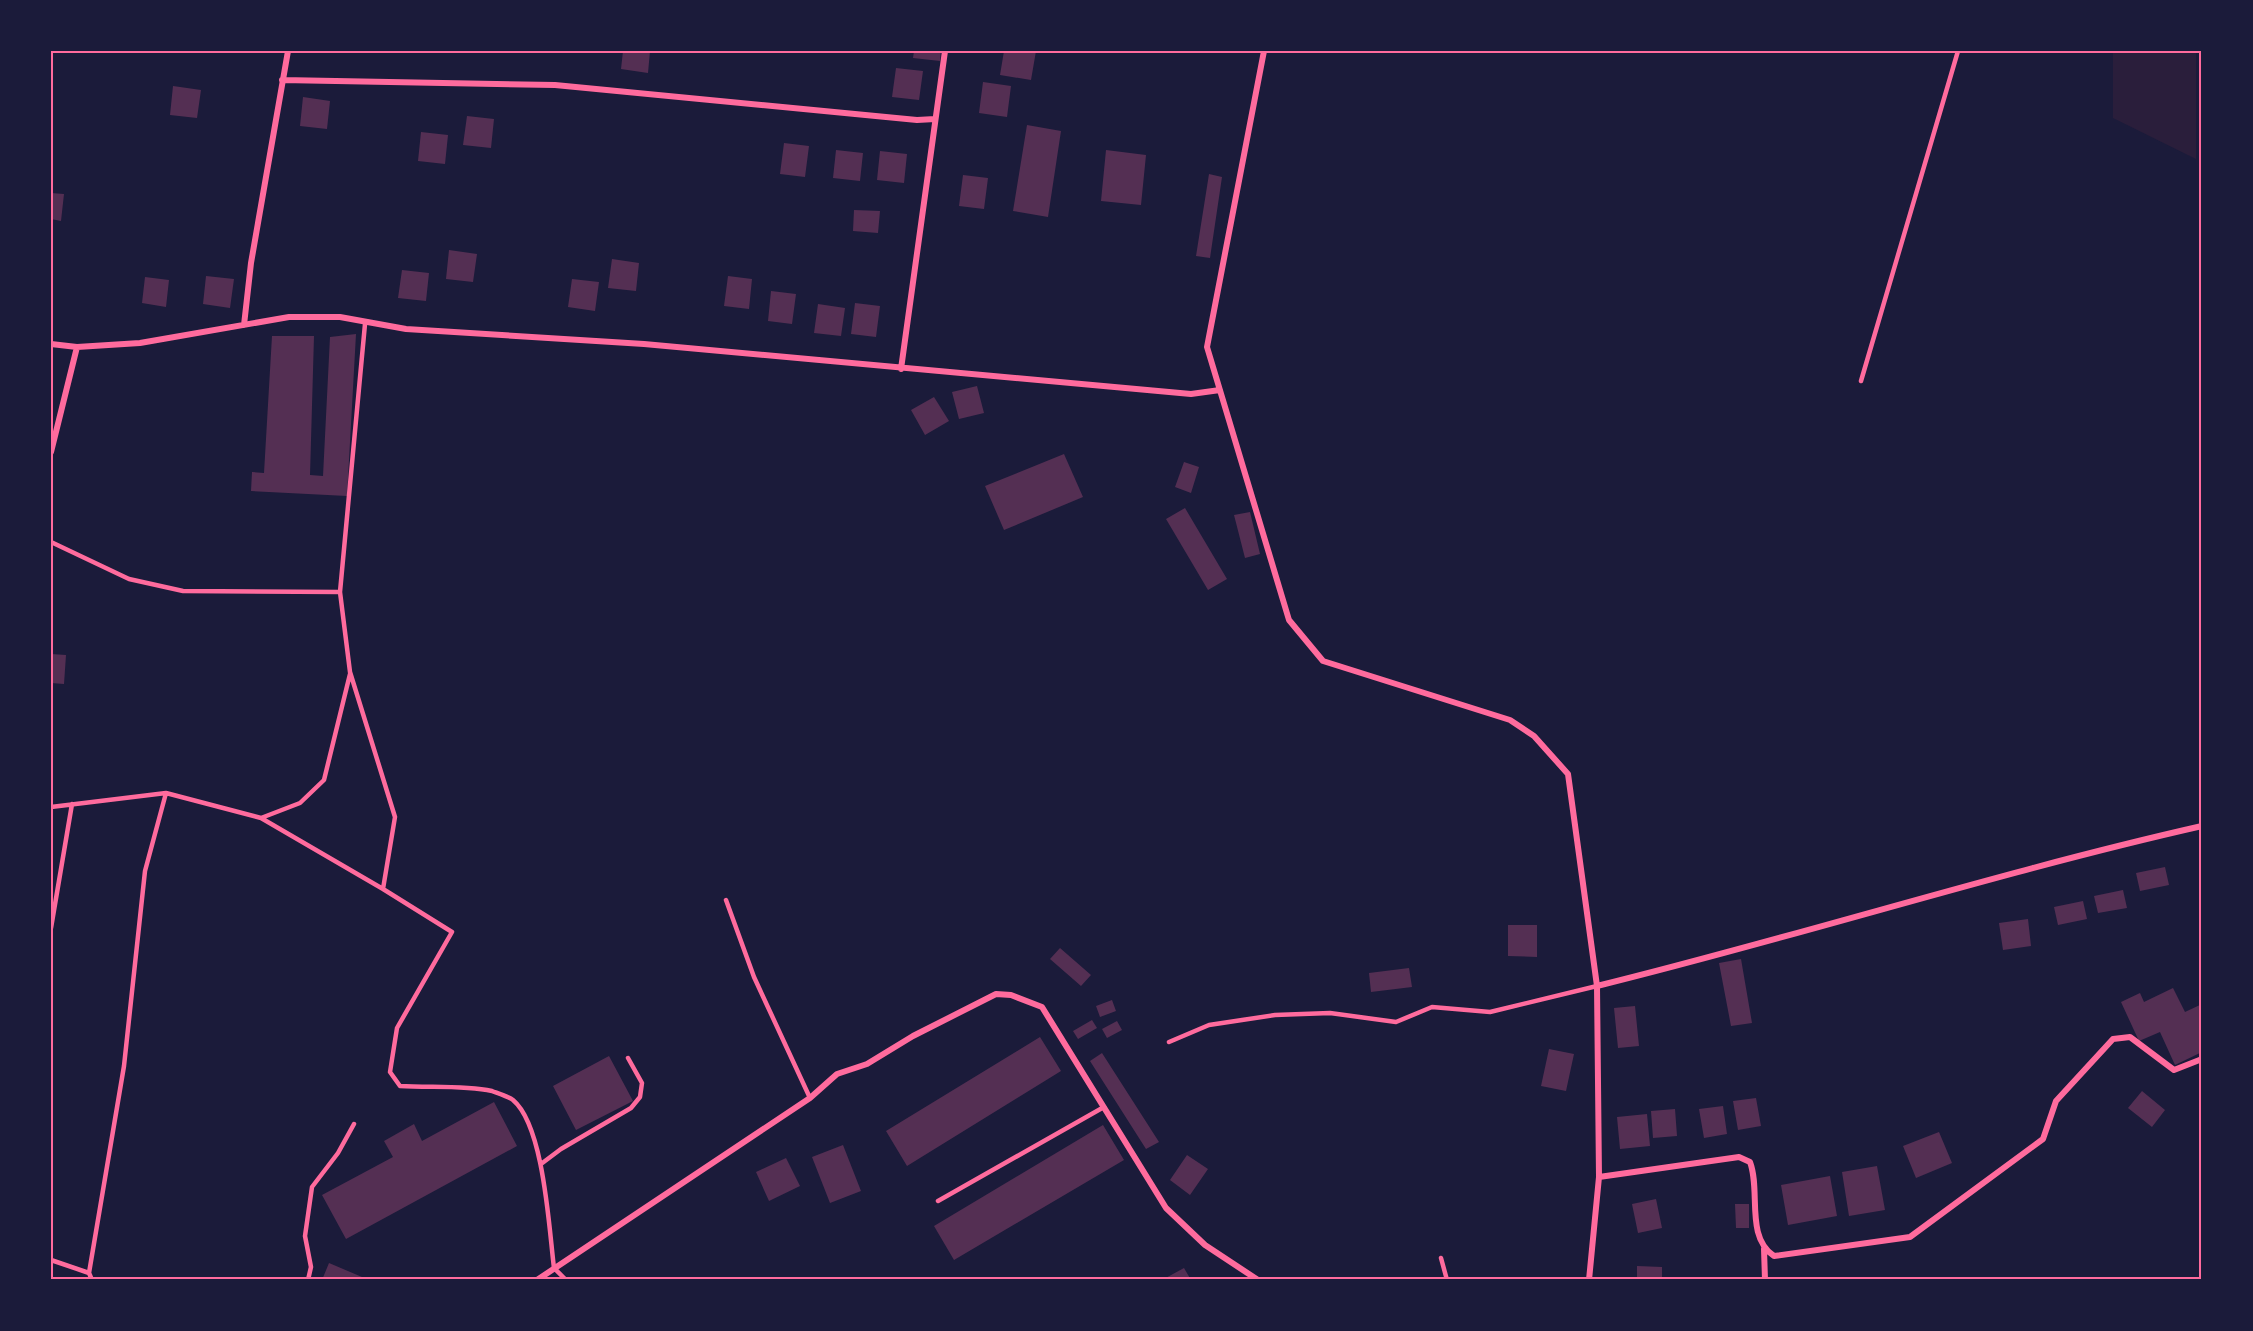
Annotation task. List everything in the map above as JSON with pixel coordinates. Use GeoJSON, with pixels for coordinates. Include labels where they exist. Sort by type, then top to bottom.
{"type":"FeatureCollection","features":[{"type":"Feature","properties":{"kind":"street"},"geometry":{"type":"LineString","coordinates":[[244,325],[251,262],[288,51]]}},
{"type":"Feature","properties":{"kind":"street"},"geometry":{"type":"LineString","coordinates":[[902,369],[945,51]]}},
{"type":"Feature","properties":{"kind":"street"},"geometry":{"type":"LineString","coordinates":[[1264,51],[1207,347],[1289,620],[1323,661],[1510,720],[1533,736],[1568,774],[1597,986],[1599,1177],[1589,1280]]}},
{"type":"Feature","properties":{"kind":"street"},"geometry":{"type":"LineString","coordinates":[[282,80],[555,85],[917,120],[935,119]]}},
{"type":"Feature","properties":{"kind":"street"},"geometry":{"type":"LineString","coordinates":[[51,344],[77,347],[140,343],[289,317],[340,317],[364,324],[406,329],[644,344],[1191,394],[1220,390]]}},
{"type":"Feature","properties":{"kind":"street"},"geometry":{"type":"LineString","coordinates":[[51,452],[77,347]]}},
{"type":"Feature","properties":{"kind":"street"},"geometry":{"type":"LineString","coordinates":[[1597,986],[1743,950],[2043,866],[2202,826]]}},
{"type":"Feature","properties":{"kind":"street"},"geometry":{"type":"LineString","coordinates":[[537,1280],[810,1098],[837,1074],[867,1064],[913,1036],[996,994],[1011,995],[1042,1007],[1166,1208],[1205,1245],[1258,1280]]}},
{"type":"Feature","properties":{"kind":"street"},"geometry":{"type":"LineString","coordinates":[[1764,1250],[1774,1256],[1910,1237],[2043,1139],[2056,1101],[2113,1039],[2130,1037],[2174,1070],[2202,1059]]}},
{"type":"Feature","properties":{"kind":"street"},"geometry":{"type":"LineString","coordinates":[[1599,1177],[1739,1157],[1750,1162],[1754,1173],[1757,1235],[1764,1250],[1765,1280]]}},
{"type":"Feature","properties":{"kind":"lane"},"geometry":{"type":"LineString","coordinates":[[1860,381],[1958,51]]}},
{"type":"Feature","properties":{"kind":"lane"},"geometry":{"type":"LineString","coordinates":[[364,324],[340,592],[350,672],[395,817],[383,889]]}},
{"type":"Feature","properties":{"kind":"lane"},"geometry":{"type":"LineString","coordinates":[[51,542],[129,579],[183,591],[340,592]]}},
{"type":"Feature","properties":{"kind":"lane"},"geometry":{"type":"LineString","coordinates":[[261,818],[300,803],[324,780],[350,672]]}},
{"type":"Feature","properties":{"kind":"lane"},"geometry":{"type":"LineString","coordinates":[[92,1280],[89,1273],[124,1066],[145,871],[166,793]]}},
{"type":"Feature","properties":{"kind":"lane"},"geometry":{"type":"LineString","coordinates":[[51,807],[166,793],[261,818],[452,932],[397,1028],[390,1071],[400,1086],[492,1091],[513,1100],[526,1119],[541,1164],[554,1268],[566,1280]]}},
{"type":"Feature","properties":{"kind":"lane"},"geometry":{"type":"LineString","coordinates":[[51,928],[72,804]]}},
{"type":"Feature","properties":{"kind":"lane"},"geometry":{"type":"LineString","coordinates":[[726,900],[754,977],[810,1098]]}},
{"type":"Feature","properties":{"kind":"lane"},"geometry":{"type":"LineString","coordinates":[[1169,1042],[1209,1025],[1275,1015],[1330,1013],[1396,1022],[1432,1008],[1490,1012],[1597,986]]}},
{"type":"Feature","properties":{"kind":"lane"},"geometry":{"type":"LineString","coordinates":[[541,1164],[561,1149],[631,1108],[640,1097],[642,1083],[628,1058]]}},
{"type":"Feature","properties":{"kind":"lane"},"geometry":{"type":"LineString","coordinates":[[938,1201],[1104,1107]]}},
{"type":"Feature","properties":{"kind":"lane"},"geometry":{"type":"LineString","coordinates":[[308,1280],[311,1267],[305,1236],[312,1187],[338,1153],[354,1124]]}},
{"type":"Feature","properties":{"kind":"lane"},"geometry":{"type":"LineString","coordinates":[[1441,1258],[1447,1280]]}},
{"type":"Feature","properties":{"kind":"lane"},"geometry":{"type":"LineString","coordinates":[[51,1260],[89,1273]]}},
{"type":"Feature","properties":{"kind":"shaded area"},"geometry":{"type":"Polygon","coordinates":[[[2113,51],[2196,51],[2196,159],[2113,118],[2113,51]]]}},
{"type":"Feature","properties":{"kind":"building"},"geometry":{"type":"Polygon","coordinates":[[[623,51],[650,51],[648,73],[621,69],[623,51]]]}},
{"type":"Feature","properties":{"kind":"building"},"geometry":{"type":"Polygon","coordinates":[[[914,51],[941,51],[940,61],[913,58],[914,51]]]}},
{"type":"Feature","properties":{"kind":"building"},"geometry":{"type":"Polygon","coordinates":[[[1004,51],[1036,51],[1031,80],[1000,75],[1004,51]]]}},
{"type":"Feature","properties":{"kind":"building"},"geometry":{"type":"Polygon","coordinates":[[[896,68],[923,71],[919,100],[892,97],[896,68]]]}},
{"type":"Feature","properties":{"kind":"building"},"geometry":{"type":"Polygon","coordinates":[[[983,82],[1011,86],[1007,117],[979,113],[983,82]]]}},
{"type":"Feature","properties":{"kind":"building"},"geometry":{"type":"Polygon","coordinates":[[[173,86],[201,90],[197,118],[170,115],[173,86]]]}},
{"type":"Feature","properties":{"kind":"building"},"geometry":{"type":"Polygon","coordinates":[[[303,97],[330,101],[327,129],[300,126],[303,97]]]}},
{"type":"Feature","properties":{"kind":"building"},"geometry":{"type":"Polygon","coordinates":[[[467,116],[494,119],[491,148],[463,145],[467,116]]]}},
{"type":"Feature","properties":{"kind":"building"},"geometry":{"type":"Polygon","coordinates":[[[1027,125],[1061,131],[1048,217],[1013,211],[1027,125]]]}},
{"type":"Feature","properties":{"kind":"building"},"geometry":{"type":"Polygon","coordinates":[[[421,132],[448,135],[445,164],[418,161],[421,132]]]}},
{"type":"Feature","properties":{"kind":"building"},"geometry":{"type":"Polygon","coordinates":[[[784,143],[809,146],[805,177],[780,174],[784,143]]]}},
{"type":"Feature","properties":{"kind":"building"},"geometry":{"type":"Polygon","coordinates":[[[836,150],[863,153],[860,181],[833,178],[836,150]]]}},
{"type":"Feature","properties":{"kind":"building"},"geometry":{"type":"Polygon","coordinates":[[[1106,150],[1146,155],[1141,205],[1101,201],[1106,150]]]}},
{"type":"Feature","properties":{"kind":"building"},"geometry":{"type":"Polygon","coordinates":[[[880,151],[907,154],[904,183],[877,180],[880,151]]]}},
{"type":"Feature","properties":{"kind":"building"},"geometry":{"type":"Polygon","coordinates":[[[1209,174],[1222,177],[1210,258],[1196,256],[1209,174]]]}},
{"type":"Feature","properties":{"kind":"building"},"geometry":{"type":"Polygon","coordinates":[[[963,175],[988,178],[984,209],[959,206],[963,175]]]}},
{"type":"Feature","properties":{"kind":"building"},"geometry":{"type":"Polygon","coordinates":[[[51,193],[64,194],[61,221],[51,219],[51,193]]]}},
{"type":"Feature","properties":{"kind":"building"},"geometry":{"type":"Polygon","coordinates":[[[854,210],[880,211],[878,233],[853,231],[854,210]]]}},
{"type":"Feature","properties":{"kind":"building"},"geometry":{"type":"Polygon","coordinates":[[[449,250],[477,254],[473,282],[446,279],[449,250]]]}},
{"type":"Feature","properties":{"kind":"building"},"geometry":{"type":"Polygon","coordinates":[[[612,259],[639,263],[636,291],[608,288],[612,259]]]}},
{"type":"Feature","properties":{"kind":"building"},"geometry":{"type":"Polygon","coordinates":[[[402,270],[429,273],[426,301],[398,298],[402,270]]]}},
{"type":"Feature","properties":{"kind":"building"},"geometry":{"type":"Polygon","coordinates":[[[206,276],[234,279],[230,308],[203,304],[206,276]]]}},
{"type":"Feature","properties":{"kind":"building"},"geometry":{"type":"Polygon","coordinates":[[[728,276],[752,279],[749,309],[724,306],[728,276]]]}},
{"type":"Feature","properties":{"kind":"building"},"geometry":{"type":"Polygon","coordinates":[[[145,277],[169,280],[166,307],[142,303],[145,277]]]}},
{"type":"Feature","properties":{"kind":"building"},"geometry":{"type":"Polygon","coordinates":[[[572,279],[599,282],[595,311],[568,307],[572,279]]]}},
{"type":"Feature","properties":{"kind":"building"},"geometry":{"type":"Polygon","coordinates":[[[771,291],[796,294],[792,324],[768,321],[771,291]]]}},
{"type":"Feature","properties":{"kind":"building"},"geometry":{"type":"Polygon","coordinates":[[[855,303],[880,306],[876,337],[851,334],[855,303]]]}},
{"type":"Feature","properties":{"kind":"building"},"geometry":{"type":"Polygon","coordinates":[[[818,304],[845,308],[841,336],[814,333],[818,304]]]}},
{"type":"Feature","properties":{"kind":"building"},"geometry":{"type":"Polygon","coordinates":[[[356,334],[347,496],[251,491],[252,472],[264,473],[272,336],[314,336],[310,475],[323,476],[330,337],[356,334]]]}},
{"type":"Feature","properties":{"kind":"building"},"geometry":{"type":"Polygon","coordinates":[[[977,386],[984,413],[959,419],[952,392],[977,386]]]}},
{"type":"Feature","properties":{"kind":"building"},"geometry":{"type":"Polygon","coordinates":[[[934,397],[949,421],[925,435],[911,410],[934,397]]]}},
{"type":"Feature","properties":{"kind":"building"},"geometry":{"type":"Polygon","coordinates":[[[1064,454],[1083,497],[1004,530],[985,486],[1064,454]]]}},
{"type":"Feature","properties":{"kind":"building"},"geometry":{"type":"Polygon","coordinates":[[[1184,462],[1199,467],[1191,493],[1175,487],[1184,462]]]}},
{"type":"Feature","properties":{"kind":"building"},"geometry":{"type":"Polygon","coordinates":[[[1185,508],[1227,579],[1208,590],[1166,519],[1185,508]]]}},
{"type":"Feature","properties":{"kind":"building"},"geometry":{"type":"Polygon","coordinates":[[[1250,512],[1260,554],[1245,558],[1234,515],[1250,512]]]}},
{"type":"Feature","properties":{"kind":"building"},"geometry":{"type":"Polygon","coordinates":[[[51,654],[66,655],[64,684],[51,683],[51,654]]]}},
{"type":"Feature","properties":{"kind":"building"},"geometry":{"type":"Polygon","coordinates":[[[2165,867],[2169,885],[2140,891],[2136,873],[2165,867]]]}},
{"type":"Feature","properties":{"kind":"building"},"geometry":{"type":"Polygon","coordinates":[[[2123,890],[2127,908],[2098,913],[2094,896],[2123,890]]]}},
{"type":"Feature","properties":{"kind":"building"},"geometry":{"type":"Polygon","coordinates":[[[2083,901],[2087,919],[2058,925],[2054,907],[2083,901]]]}},
{"type":"Feature","properties":{"kind":"building"},"geometry":{"type":"Polygon","coordinates":[[[2028,919],[2031,946],[2003,950],[1999,923],[2028,919]]]}},
{"type":"Feature","properties":{"kind":"building"},"geometry":{"type":"Polygon","coordinates":[[[1508,925],[1537,925],[1537,957],[1508,956],[1508,925]]]}},
{"type":"Feature","properties":{"kind":"building"},"geometry":{"type":"Polygon","coordinates":[[[1060,948],[1091,975],[1081,986],[1050,959],[1060,948]]]}},
{"type":"Feature","properties":{"kind":"building"},"geometry":{"type":"Polygon","coordinates":[[[1741,959],[1752,1023],[1731,1026],[1719,963],[1741,959]]]}},
{"type":"Feature","properties":{"kind":"building"},"geometry":{"type":"Polygon","coordinates":[[[1409,968],[1412,987],[1371,992],[1369,973],[1409,968]]]}},
{"type":"Feature","properties":{"kind":"building"},"geometry":{"type":"Polygon","coordinates":[[[2173,988],[2185,1012],[2202,1004],[2202,1052],[2175,1065],[2160,1032],[2139,1041],[2121,1002],[2140,993],[2144,1002],[2173,988]]]}},
{"type":"Feature","properties":{"kind":"building"},"geometry":{"type":"Polygon","coordinates":[[[1112,1000],[1116,1011],[1100,1017],[1096,1006],[1112,1000]]]}},
{"type":"Feature","properties":{"kind":"building"},"geometry":{"type":"Polygon","coordinates":[[[1635,1006],[1639,1046],[1618,1048],[1614,1008],[1635,1006]]]}},
{"type":"Feature","properties":{"kind":"building"},"geometry":{"type":"Polygon","coordinates":[[[1092,1020],[1097,1028],[1078,1039],[1073,1031],[1092,1020]]]}},
{"type":"Feature","properties":{"kind":"building"},"geometry":{"type":"Polygon","coordinates":[[[1117,1021],[1122,1030],[1107,1038],[1102,1029],[1117,1021]]]}},
{"type":"Feature","properties":{"kind":"building"},"geometry":{"type":"Polygon","coordinates":[[[1040,1037],[1061,1071],[907,1166],[886,1131],[1040,1037]]]}},
{"type":"Feature","properties":{"kind":"building"},"geometry":{"type":"Polygon","coordinates":[[[1549,1049],[1574,1054],[1566,1091],[1541,1086],[1549,1049]]]}},
{"type":"Feature","properties":{"kind":"building"},"geometry":{"type":"Polygon","coordinates":[[[1102,1053],[1159,1142],[1146,1149],[1090,1061],[1102,1053]]]}},
{"type":"Feature","properties":{"kind":"building"},"geometry":{"type":"Polygon","coordinates":[[[609,1056],[633,1101],[576,1130],[553,1086],[609,1056]]]}},
{"type":"Feature","properties":{"kind":"building"},"geometry":{"type":"Polygon","coordinates":[[[2142,1091],[2165,1110],[2152,1127],[2128,1108],[2142,1091]]]}},
{"type":"Feature","properties":{"kind":"building"},"geometry":{"type":"Polygon","coordinates":[[[1756,1098],[1761,1126],[1738,1130],[1733,1101],[1756,1098]]]}},
{"type":"Feature","properties":{"kind":"building"},"geometry":{"type":"Polygon","coordinates":[[[494,1102],[517,1146],[346,1239],[322,1195],[393,1157],[384,1141],[414,1124],[422,1141],[494,1102]]]}},
{"type":"Feature","properties":{"kind":"building"},"geometry":{"type":"Polygon","coordinates":[[[1723,1106],[1727,1134],[1704,1138],[1699,1109],[1723,1106]]]}},
{"type":"Feature","properties":{"kind":"building"},"geometry":{"type":"Polygon","coordinates":[[[1675,1109],[1677,1136],[1653,1138],[1651,1111],[1675,1109]]]}},
{"type":"Feature","properties":{"kind":"building"},"geometry":{"type":"Polygon","coordinates":[[[1647,1114],[1650,1146],[1620,1149],[1617,1117],[1647,1114]]]}},
{"type":"Feature","properties":{"kind":"building"},"geometry":{"type":"Polygon","coordinates":[[[1103,1125],[1124,1160],[954,1260],[934,1226],[1103,1125]]]}},
{"type":"Feature","properties":{"kind":"building"},"geometry":{"type":"Polygon","coordinates":[[[1939,1132],[1952,1163],[1916,1178],[1903,1146],[1939,1132]]]}},
{"type":"Feature","properties":{"kind":"building"},"geometry":{"type":"Polygon","coordinates":[[[843,1145],[861,1191],[830,1203],[812,1157],[843,1145]]]}},
{"type":"Feature","properties":{"kind":"building"},"geometry":{"type":"Polygon","coordinates":[[[1187,1155],[1208,1169],[1190,1195],[1170,1180],[1187,1155]]]}},
{"type":"Feature","properties":{"kind":"building"},"geometry":{"type":"Polygon","coordinates":[[[786,1158],[800,1186],[769,1201],[756,1172],[786,1158]]]}},
{"type":"Feature","properties":{"kind":"building"},"geometry":{"type":"Polygon","coordinates":[[[1877,1166],[1885,1210],[1849,1216],[1842,1172],[1877,1166]]]}},
{"type":"Feature","properties":{"kind":"building"},"geometry":{"type":"Polygon","coordinates":[[[1830,1176],[1837,1216],[1788,1225],[1781,1185],[1830,1176]]]}},
{"type":"Feature","properties":{"kind":"building"},"geometry":{"type":"Polygon","coordinates":[[[1656,1199],[1662,1228],[1638,1233],[1632,1204],[1656,1199]]]}},
{"type":"Feature","properties":{"kind":"building"},"geometry":{"type":"Polygon","coordinates":[[[1735,1204],[1749,1204],[1749,1228],[1736,1228],[1735,1204]]]}},
{"type":"Feature","properties":{"kind":"building"},"geometry":{"type":"Polygon","coordinates":[[[329,1263],[362,1277],[361,1280],[322,1280],[329,1263]]]}},
{"type":"Feature","properties":{"kind":"building"},"geometry":{"type":"Polygon","coordinates":[[[1637,1266],[1662,1267],[1662,1280],[1637,1280],[1637,1266]]]}},
{"type":"Feature","properties":{"kind":"building"},"geometry":{"type":"Polygon","coordinates":[[[1184,1268],[1191,1280],[1162,1280],[1184,1268]]]}}]}
